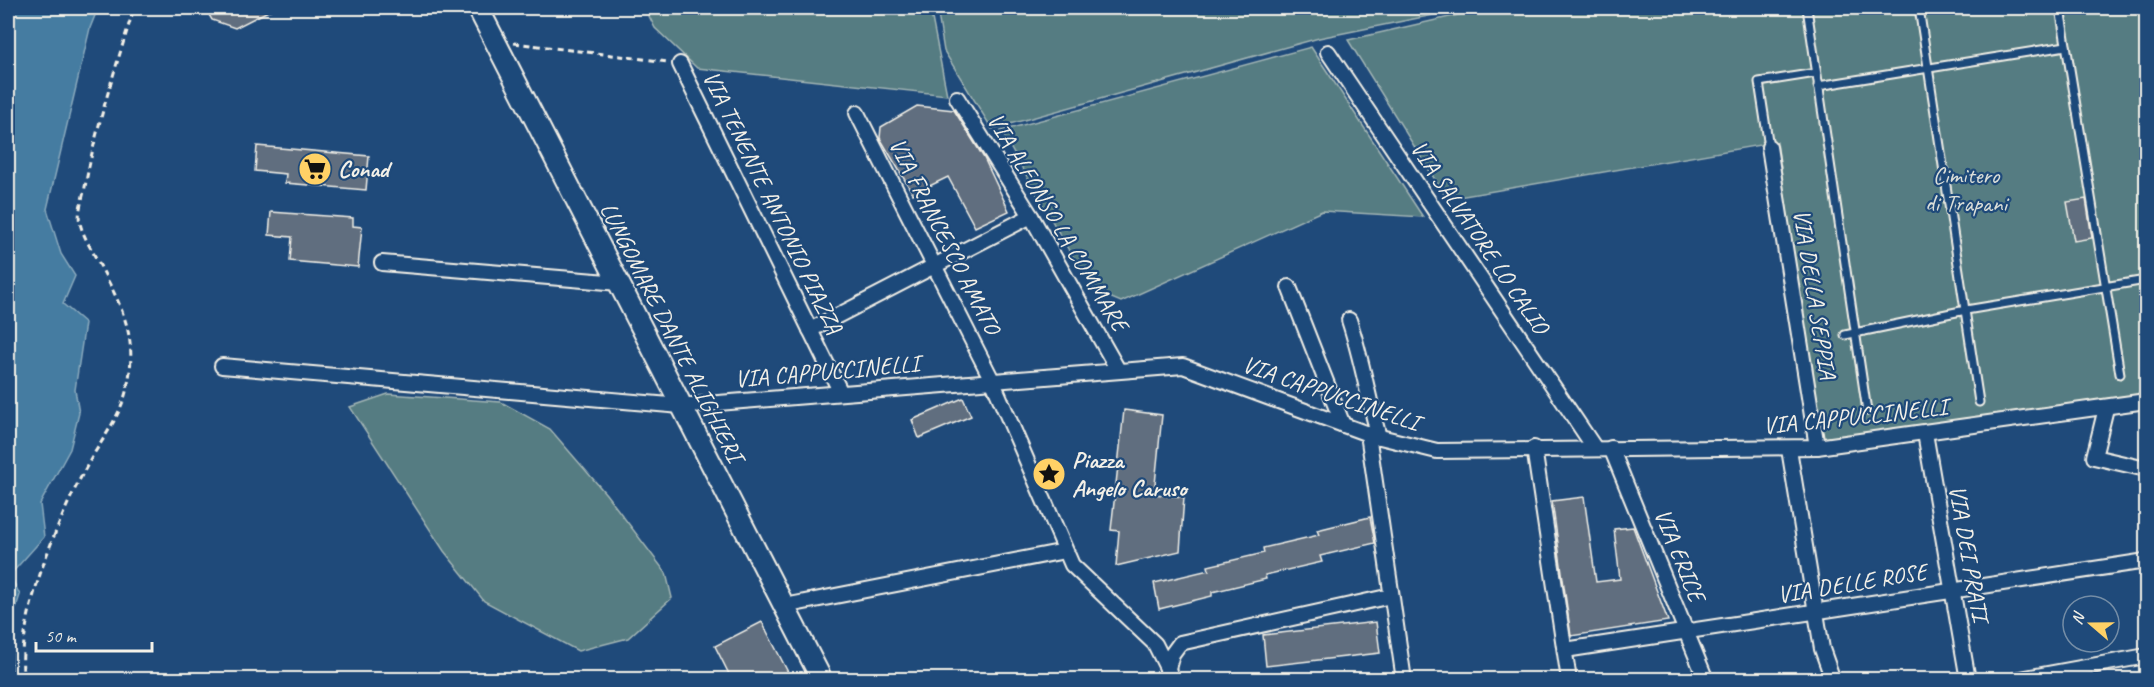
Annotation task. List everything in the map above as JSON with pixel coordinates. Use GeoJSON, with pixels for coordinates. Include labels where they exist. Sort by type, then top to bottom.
{"type":"FeatureCollection","features":[{"type":"Feature","properties":{"kind":"main road","name":"LUNGOMARE DANTE ALIGHIERI"},"geometry":{"type":"LineString","coordinates":[[478,8],[822,680]]}},
{"type":"Feature","properties":{"kind":"street","name":"VIA SALVATORE LO CALIO"},"geometry":{"type":"LineString","coordinates":[[1328,52],[1594,447]]}},
{"type":"Feature","properties":{"kind":"street","name":"VIA TENENTE ANTONIO PIAZZA"},"geometry":{"type":"LineString","coordinates":[[680,64],[841,393]]}},
{"type":"Feature","properties":{"kind":"street","name":"VIA ALFONSO LA COMMARE"},"geometry":{"type":"LineString","coordinates":[[957,98],[1031,216],[1118,370]]}},
{"type":"Feature","properties":{"kind":"street","name":"VIA FRANCESCO AMATO"},"geometry":{"type":"LineString","coordinates":[[857,113],[992,380],[1065,551]]}},
{"type":"Feature","properties":{"kind":"street","name":"VIA DELLA SEPPIA"},"geometry":{"type":"LineString","coordinates":[[1769,147],[1817,447]]}},
{"type":"Feature","properties":{"kind":"street"},"geometry":{"type":"LineString","coordinates":[[810,330],[1031,216]]}},
{"type":"Feature","properties":{"kind":"street"},"geometry":{"type":"LineString","coordinates":[[382,262],[619,283]]}},
{"type":"Feature","properties":{"kind":"street"},"geometry":{"type":"LineString","coordinates":[[1289,287],[1343,425]]}},
{"type":"Feature","properties":{"kind":"street"},"geometry":{"type":"LineString","coordinates":[[1350,321],[1364,365],[1370,403],[1391,596],[1404,680]]}},
{"type":"Feature","properties":{"kind":"street","name":"VIA CAPPUCCINELLI"},"geometry":{"type":"LineString","coordinates":[[222,366],[681,406],[1183,366],[1343,425],[1437,451],[1594,447],[1789,449],[1925,433],[2146,401]]}},
{"type":"Feature","properties":{"kind":"street"},"geometry":{"type":"LineString","coordinates":[[2106,408],[2094,458],[2146,469]]}},
{"type":"Feature","properties":{"kind":"street","name":"VIA DEI PRATI"},"geometry":{"type":"LineString","coordinates":[[1925,433],[1968,680]]}},
{"type":"Feature","properties":{"kind":"street"},"geometry":{"type":"LineString","coordinates":[[1533,448],[1569,680]]}},
{"type":"Feature","properties":{"kind":"street","name":"VIA ERICE"},"geometry":{"type":"LineString","coordinates":[[1611,448],[1706,680]]}},
{"type":"Feature","properties":{"kind":"street"},"geometry":{"type":"LineString","coordinates":[[1789,449],[1822,649],[1833,680]]}},
{"type":"Feature","properties":{"kind":"street"},"geometry":{"type":"LineString","coordinates":[[784,606],[1065,551],[1072,565],[1155,644],[1168,676]]}},
{"type":"Feature","properties":{"kind":"street","name":"VIA DELLE ROSE"},"geometry":{"type":"LineString","coordinates":[[1564,650],[2146,561]]}},
{"type":"Feature","properties":{"kind":"street"},"geometry":{"type":"LineString","coordinates":[[1168,676],[1180,643],[1391,596]]}},
{"type":"Feature","properties":{"kind":"street"},"geometry":{"type":"LineString","coordinates":[[2015,680],[2146,656]]}},
{"type":"Feature","properties":{"kind":"lane"},"geometry":{"type":"LineString","coordinates":[[1807,8],[1838,200],[1867,411]]}},
{"type":"Feature","properties":{"kind":"lane"},"geometry":{"type":"LineString","coordinates":[[1919,8],[1926,67],[1979,402]]}},
{"type":"Feature","properties":{"kind":"lane"},"geometry":{"type":"LineString","coordinates":[[2060,8],[2120,375]]}},
{"type":"Feature","properties":{"kind":"lane"},"geometry":{"type":"LineString","coordinates":[[1818,86],[2066,46]]}},
{"type":"Feature","properties":{"kind":"lane"},"geometry":{"type":"LineString","coordinates":[[1769,147],[1759,82],[1816,73]]}},
{"type":"Feature","properties":{"kind":"lane"},"geometry":{"type":"LineString","coordinates":[[1845,335],[1966,310],[2146,280]]}},
{"type":"Feature","properties":{"kind":"path"},"geometry":{"type":"LineString","coordinates":[[24,680],[20,661],[25,624],[42,573],[64,516],[92,458],[112,427],[126,391],[132,363],[130,328],[79,220],[97,129],[134,8]]}},
{"type":"Feature","properties":{"kind":"path"},"geometry":{"type":"LineString","coordinates":[[495,40],[680,64]]}},
{"type":"Feature","properties":{"kind":"green space"},"geometry":{"type":"Polygon","coordinates":[[[645,8],[930,8],[947,95],[697,68],[655,28],[645,8]]]}},
{"type":"Feature","properties":{"kind":"green space"},"geometry":{"type":"Polygon","coordinates":[[[937,8],[1468,8],[1319,38],[992,129],[944,51],[937,8]]]}},
{"type":"Feature","properties":{"kind":"green space","name":"Cimitero di Trapani"},"geometry":{"type":"Polygon","coordinates":[[[1489,8],[2146,8],[2146,393],[1821,441],[1777,142],[1447,199],[1348,40],[1489,8]]]}},
{"type":"Feature","properties":{"kind":"green space"},"geometry":{"type":"Polygon","coordinates":[[[1311,47],[1423,217],[1322,211],[1121,302],[1097,292],[1071,254],[1001,131],[1311,47]]]}},
{"type":"Feature","properties":{"kind":"green space"},"geometry":{"type":"Polygon","coordinates":[[[388,394],[501,402],[550,429],[606,494],[666,573],[672,598],[628,638],[578,651],[484,601],[444,551],[350,407],[388,394]]]}},
{"type":"Feature","properties":{"kind":"water"},"geometry":{"type":"Polygon","coordinates":[[[8,8],[98,8],[90,28],[47,209],[61,254],[75,276],[63,304],[85,323],[75,390],[79,413],[70,449],[40,504],[44,537],[10,575],[20,595],[10,626],[12,680],[8,679],[8,8]]]}},
{"type":"Feature","properties":{"kind":"building"},"geometry":{"type":"Polygon","coordinates":[[[205,8],[274,8],[235,28],[212,20],[205,8]]]}},
{"type":"Feature","properties":{"kind":"building"},"geometry":{"type":"Polygon","coordinates":[[[917,106],[954,110],[984,158],[1009,211],[975,227],[948,177],[913,194],[880,138],[881,127],[917,106]]]}},
{"type":"Feature","properties":{"kind":"building"},"geometry":{"type":"Polygon","coordinates":[[[257,146],[369,156],[366,190],[285,183],[286,174],[255,171],[257,146]]]}},
{"type":"Feature","properties":{"kind":"building"},"geometry":{"type":"Polygon","coordinates":[[[2086,199],[2092,238],[2074,241],[2067,202],[2086,199]]]}},
{"type":"Feature","properties":{"kind":"building"},"geometry":{"type":"Polygon","coordinates":[[[271,212],[353,218],[353,226],[362,227],[358,267],[290,261],[292,237],[269,235],[271,212]]]}},
{"type":"Feature","properties":{"kind":"building"},"geometry":{"type":"Polygon","coordinates":[[[963,398],[971,416],[919,438],[912,420],[963,398]]]}},
{"type":"Feature","properties":{"kind":"building"},"geometry":{"type":"Polygon","coordinates":[[[1124,410],[1162,415],[1154,494],[1184,497],[1180,551],[1116,566],[1119,531],[1111,530],[1124,410]]]}},
{"type":"Feature","properties":{"kind":"building"},"geometry":{"type":"Polygon","coordinates":[[[1584,497],[1596,582],[1620,579],[1614,529],[1633,527],[1668,621],[1571,636],[1552,501],[1584,497]]]}},
{"type":"Feature","properties":{"kind":"building"},"geometry":{"type":"Polygon","coordinates":[[[1370,517],[1375,543],[1320,556],[1322,562],[1265,575],[1266,579],[1212,592],[1212,596],[1159,609],[1154,583],[1209,570],[1208,566],[1264,553],[1263,548],[1319,535],[1317,530],[1370,517]]]}},
{"type":"Feature","properties":{"kind":"building"},"geometry":{"type":"Polygon","coordinates":[[[762,622],[792,680],[732,680],[715,646],[762,622]]]}},
{"type":"Feature","properties":{"kind":"building"},"geometry":{"type":"Polygon","coordinates":[[[1376,622],[1380,653],[1266,666],[1263,635],[1376,622]]]}},
{"type":"Feature","properties":{"kind":"place","name":"Conad"},"geometry":{"type":"Point","coordinates":[315,169]}},
{"type":"Feature","properties":{"kind":"place","name":"Piazza Angelo Caruso"},"geometry":{"type":"Point","coordinates":[1049,474]}}]}
